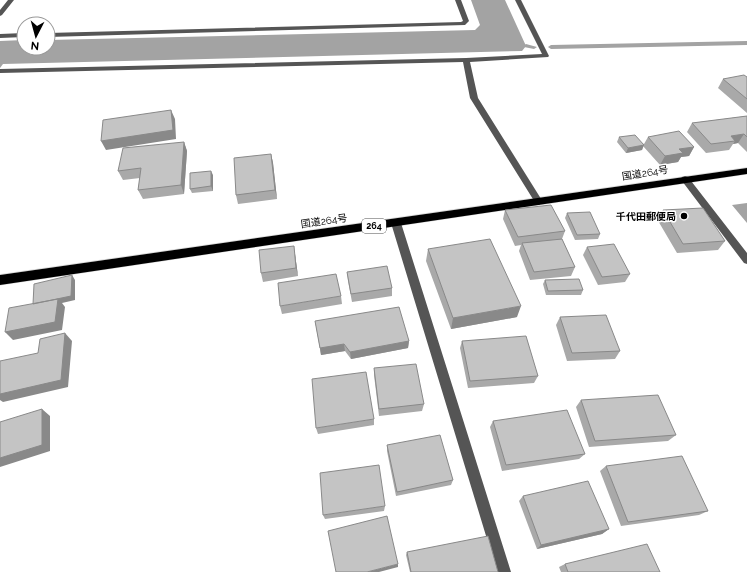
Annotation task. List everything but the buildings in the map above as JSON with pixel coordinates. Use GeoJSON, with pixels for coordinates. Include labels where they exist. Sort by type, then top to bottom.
{"type":"FeatureCollection","features":[{"type":"Feature","properties":{"kind":"highway","name":"国道264号"},"geometry":{"type":"LineString","coordinates":[[0,280],[539,202],[685,178],[747,171]]}},
{"type":"Feature","properties":{"kind":"street"},"geometry":{"type":"LineString","coordinates":[[0,14],[11,0]]}},
{"type":"Feature","properties":{"kind":"street"},"geometry":{"type":"LineString","coordinates":[[56,35],[463,24],[466,21],[458,0]]}},
{"type":"Feature","properties":{"kind":"street"},"geometry":{"type":"LineString","coordinates":[[1,71],[466,60],[546,56],[518,0]]}},
{"type":"Feature","properties":{"kind":"street"},"geometry":{"type":"LineString","coordinates":[[0,36],[16,35]]}},
{"type":"Feature","properties":{"kind":"street"},"geometry":{"type":"LineString","coordinates":[[466,60],[474,98],[539,202]]}},
{"type":"Feature","properties":{"kind":"street"},"geometry":{"type":"LineString","coordinates":[[685,178],[747,260]]}},
{"type":"Feature","properties":{"kind":"street"},"geometry":{"type":"LineString","coordinates":[[396,223],[504,572]]}},
{"type":"Feature","properties":{"kind":"shaded area"},"geometry":{"type":"Polygon","coordinates":[[[471,0],[505,0],[526,46],[522,51],[3,64],[0,68],[0,41],[16,40],[16,56],[56,56],[56,40],[475,30],[480,25],[471,0]]]}},
{"type":"Feature","properties":{"kind":"shaded area"},"geometry":{"type":"Polygon","coordinates":[[[747,203],[747,223],[732,205],[747,203]]]}},
{"type":"Feature","properties":{"kind":"waterway"},"geometry":{"type":"LineString","coordinates":[[551,47],[747,43]]}},
{"type":"Feature","properties":{"kind":"waterway"},"geometry":{"type":"LineString","coordinates":[[526,46],[534,47]]}},
{"type":"Feature","properties":{"kind":"place","name":"千代田郵便局"},"geometry":{"type":"Point","coordinates":[684,216]}}]}
